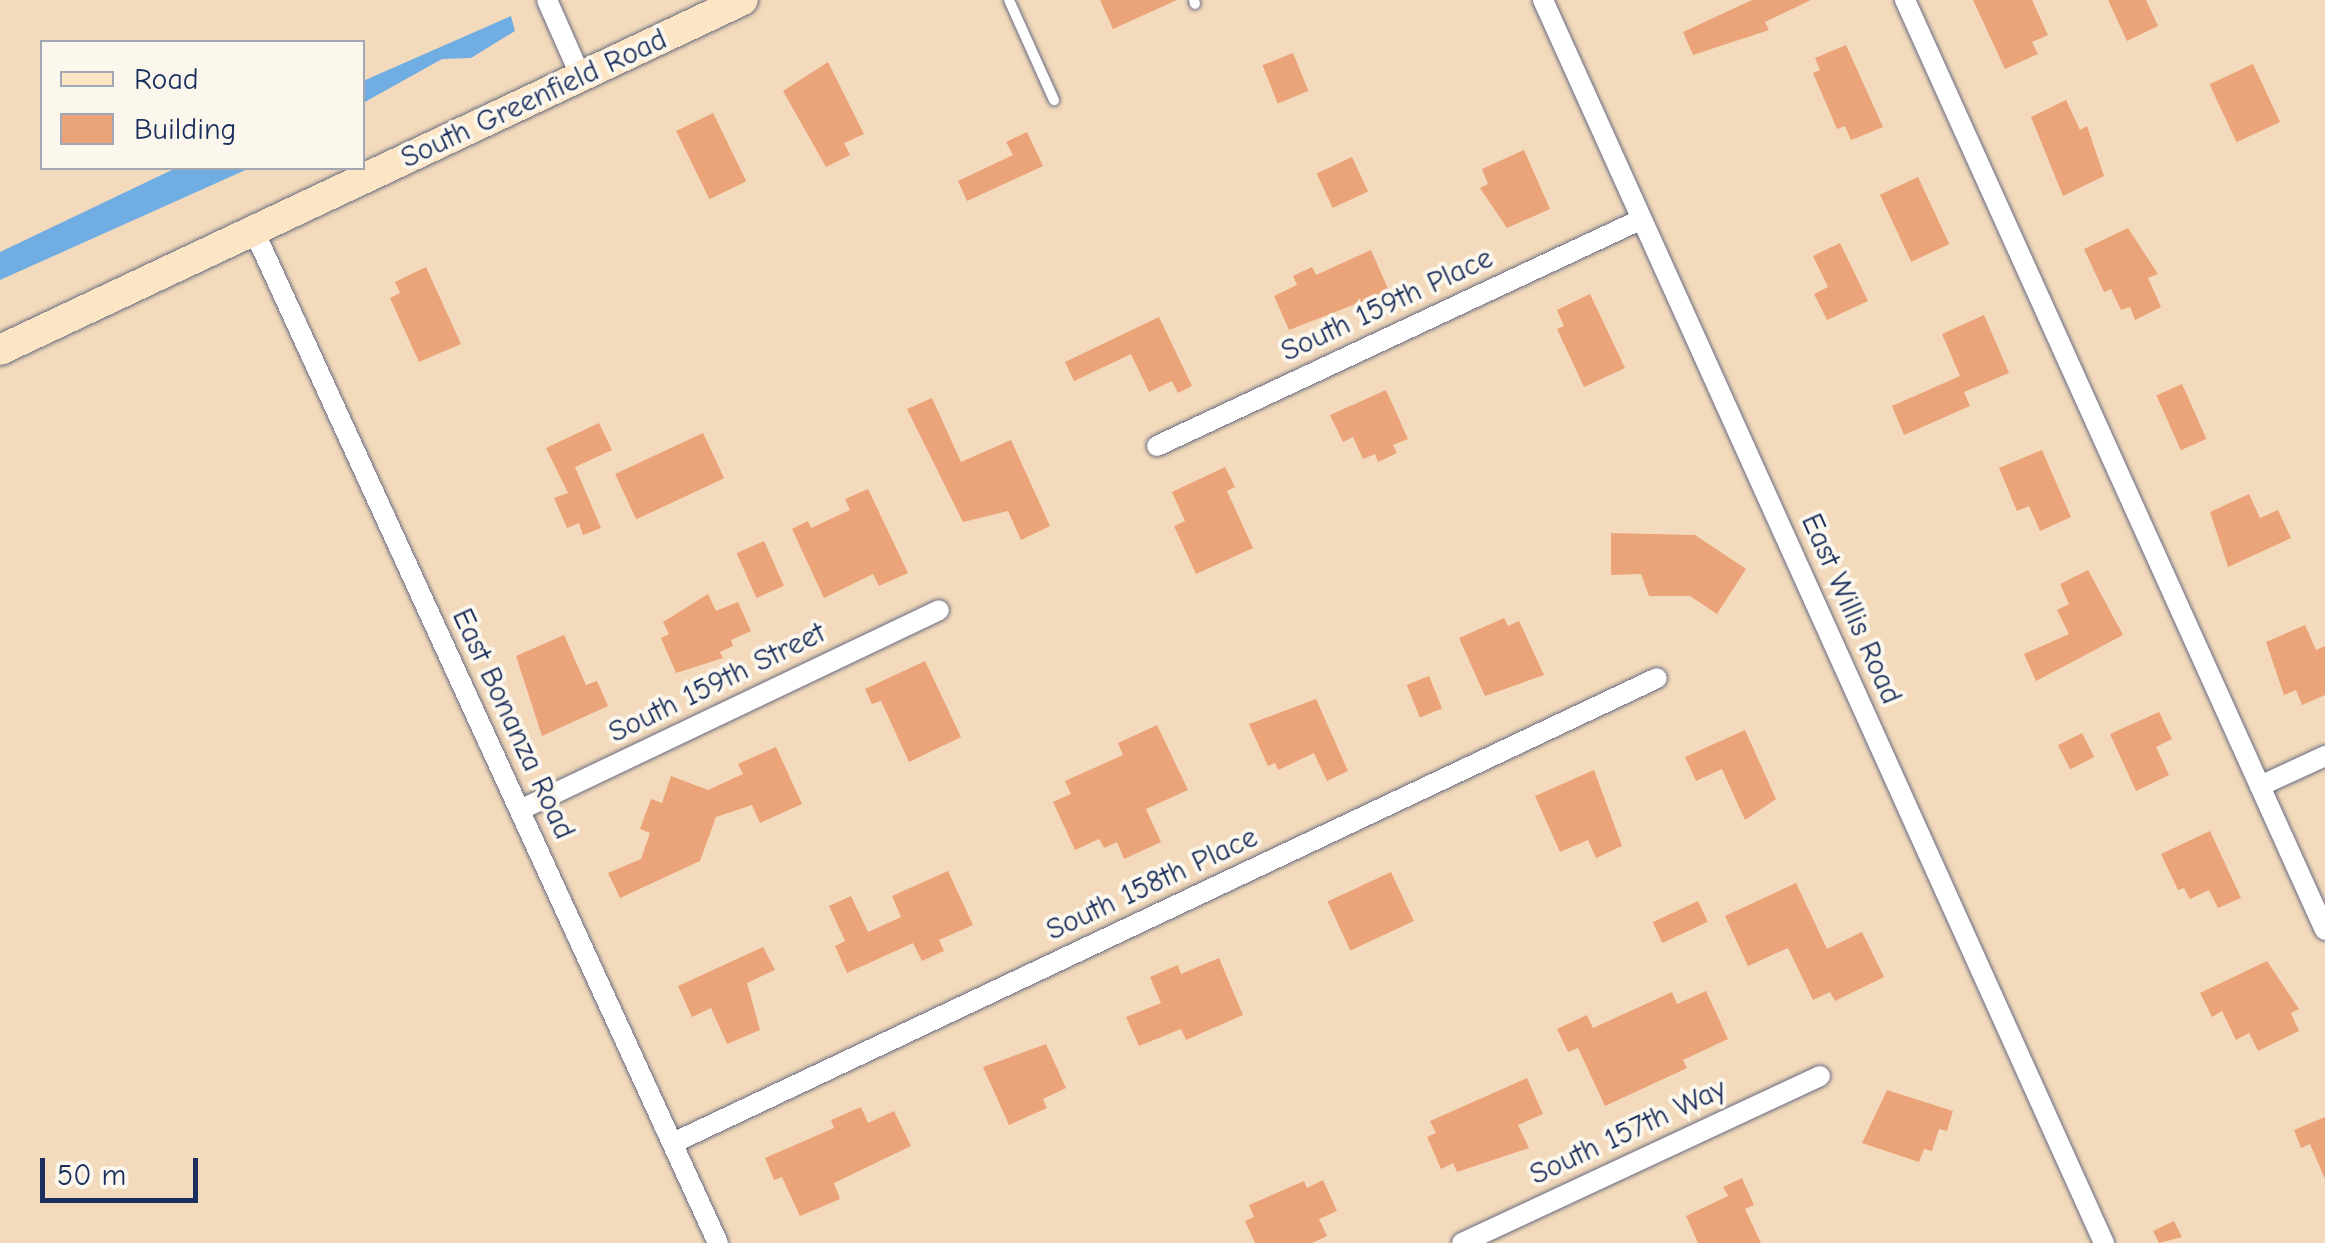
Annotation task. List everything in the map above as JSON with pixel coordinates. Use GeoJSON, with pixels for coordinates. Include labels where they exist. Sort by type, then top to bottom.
{"type":"FeatureCollection","features":[{"type":"Feature","properties":{"kind":"main road","name":"South Greenfield Road"},"geometry":{"type":"LineString","coordinates":[[0,350],[743,0]]}},
{"type":"Feature","properties":{"kind":"street"},"geometry":{"type":"LineString","coordinates":[[546,0],[581,78]]}},
{"type":"Feature","properties":{"kind":"street","name":"East Willis Road"},"geometry":{"type":"LineString","coordinates":[[1543,0],[2104,1243]]}},
{"type":"Feature","properties":{"kind":"street"},"geometry":{"type":"LineString","coordinates":[[1905,0],[2325,930]]}},
{"type":"Feature","properties":{"kind":"street","name":"South 159th Place"},"geometry":{"type":"LineString","coordinates":[[1157,446],[1642,219]]}},
{"type":"Feature","properties":{"kind":"street","name":"East Bonanza Road"},"geometry":{"type":"LineString","coordinates":[[254,231],[718,1243]]}},
{"type":"Feature","properties":{"kind":"street","name":"South 159th Street"},"geometry":{"type":"LineString","coordinates":[[520,810],[939,610]]}},
{"type":"Feature","properties":{"kind":"street","name":"South 158th Place"},"geometry":{"type":"LineString","coordinates":[[672,1143],[1657,678]]}},
{"type":"Feature","properties":{"kind":"street"},"geometry":{"type":"LineString","coordinates":[[2260,786],[2325,756]]}},
{"type":"Feature","properties":{"kind":"street","name":"South 157th Way"},"geometry":{"type":"LineString","coordinates":[[1462,1243],[1820,1076]]}},
{"type":"Feature","properties":{"kind":"lane"},"geometry":{"type":"LineString","coordinates":[[1010,0],[1054,100]]}},
{"type":"Feature","properties":{"kind":"water"},"geometry":{"type":"Polygon","coordinates":[[[511,16],[515,31],[471,58],[442,59],[365,102],[365,80],[511,16]]]}},
{"type":"Feature","properties":{"kind":"water"},"geometry":{"type":"Polygon","coordinates":[[[172,170],[246,170],[0,280],[0,252],[172,170]]]}},
{"type":"Feature","properties":{"kind":"building"},"geometry":{"type":"Polygon","coordinates":[[[1100,0],[1177,0],[1113,29],[1100,0]]]}},
{"type":"Feature","properties":{"kind":"building"},"geometry":{"type":"Polygon","coordinates":[[[1752,0],[1811,0],[1765,22],[1769,30],[1693,55],[1683,32],[1752,0]]]}},
{"type":"Feature","properties":{"kind":"building"},"geometry":{"type":"Polygon","coordinates":[[[1973,0],[2032,0],[2048,35],[2032,42],[2038,54],[2005,69],[1973,0]]]}},
{"type":"Feature","properties":{"kind":"building"},"geometry":{"type":"Polygon","coordinates":[[[2108,0],[2146,0],[2158,26],[2127,41],[2108,0]]]}},
{"type":"Feature","properties":{"kind":"building"},"geometry":{"type":"Polygon","coordinates":[[[1846,45],[1883,127],[1851,140],[1845,126],[1837,129],[1813,73],[1820,70],[1815,58],[1846,45]]]}},
{"type":"Feature","properties":{"kind":"building"},"geometry":{"type":"Polygon","coordinates":[[[1293,53],[1308,91],[1278,103],[1262,65],[1293,53]]]}},
{"type":"Feature","properties":{"kind":"building"},"geometry":{"type":"Polygon","coordinates":[[[828,62],[864,134],[844,143],[850,155],[826,167],[783,91],[828,62]]]}},
{"type":"Feature","properties":{"kind":"building"},"geometry":{"type":"Polygon","coordinates":[[[2253,64],[2280,122],[2237,142],[2209,84],[2253,64]]]}},
{"type":"Feature","properties":{"kind":"building"},"geometry":{"type":"Polygon","coordinates":[[[2066,100],[2080,130],[2087,126],[2104,176],[2063,196],[2031,117],[2066,100]]]}},
{"type":"Feature","properties":{"kind":"building"},"geometry":{"type":"Polygon","coordinates":[[[713,113],[746,181],[709,199],[676,131],[713,113]]]}},
{"type":"Feature","properties":{"kind":"building"},"geometry":{"type":"Polygon","coordinates":[[[1027,132],[1043,166],[967,201],[958,181],[1013,155],[1006,142],[1027,132]]]}},
{"type":"Feature","properties":{"kind":"building"},"geometry":{"type":"Polygon","coordinates":[[[1524,150],[1550,209],[1507,228],[1480,188],[1488,184],[1482,169],[1524,150]]]}},
{"type":"Feature","properties":{"kind":"building"},"geometry":{"type":"Polygon","coordinates":[[[1352,157],[1368,191],[1333,208],[1317,173],[1352,157]]]}},
{"type":"Feature","properties":{"kind":"building"},"geometry":{"type":"Polygon","coordinates":[[[1918,177],[1949,244],[1911,262],[1880,195],[1918,177]]]}},
{"type":"Feature","properties":{"kind":"building"},"geometry":{"type":"Polygon","coordinates":[[[2128,228],[2158,274],[2148,278],[2161,307],[2135,320],[2130,307],[2121,310],[2111,289],[2104,292],[2084,249],[2128,228]]]}},
{"type":"Feature","properties":{"kind":"building"},"geometry":{"type":"Polygon","coordinates":[[[1840,243],[1868,301],[1827,320],[1814,294],[1828,287],[1813,256],[1840,243]]]}},
{"type":"Feature","properties":{"kind":"building"},"geometry":{"type":"Polygon","coordinates":[[[1371,250],[1389,291],[1289,330],[1274,296],[1297,285],[1293,276],[1312,267],[1316,275],[1371,250]]]}},
{"type":"Feature","properties":{"kind":"building"},"geometry":{"type":"Polygon","coordinates":[[[426,267],[461,344],[419,362],[390,298],[400,293],[395,282],[426,267]]]}},
{"type":"Feature","properties":{"kind":"building"},"geometry":{"type":"Polygon","coordinates":[[[1590,294],[1625,368],[1584,387],[1557,329],[1564,326],[1557,310],[1590,294]]]}},
{"type":"Feature","properties":{"kind":"building"},"geometry":{"type":"Polygon","coordinates":[[[1984,315],[2009,373],[1964,392],[1970,406],[1904,435],[1892,406],[1960,376],[1942,334],[1984,315]]]}},
{"type":"Feature","properties":{"kind":"building"},"geometry":{"type":"Polygon","coordinates":[[[1159,317],[1192,386],[1178,393],[1172,381],[1149,392],[1131,354],[1074,381],[1065,362],[1159,317]]]}},
{"type":"Feature","properties":{"kind":"building"},"geometry":{"type":"Polygon","coordinates":[[[2182,384],[2206,439],[2181,450],[2156,395],[2182,384]]]}},
{"type":"Feature","properties":{"kind":"building"},"geometry":{"type":"Polygon","coordinates":[[[1386,390],[1408,439],[1393,445],[1397,453],[1378,462],[1375,454],[1363,459],[1353,437],[1343,442],[1330,415],[1386,390]]]}},
{"type":"Feature","properties":{"kind":"building"},"geometry":{"type":"Polygon","coordinates":[[[932,398],[961,462],[1011,440],[1050,526],[1021,540],[1008,511],[963,522],[907,409],[932,398]]]}},
{"type":"Feature","properties":{"kind":"building"},"geometry":{"type":"Polygon","coordinates":[[[599,423],[612,450],[575,467],[601,528],[583,535],[579,523],[567,528],[554,498],[568,493],[546,448],[599,423]]]}},
{"type":"Feature","properties":{"kind":"building"},"geometry":{"type":"Polygon","coordinates":[[[703,433],[724,478],[636,519],[615,474],[703,433]]]}},
{"type":"Feature","properties":{"kind":"building"},"geometry":{"type":"Polygon","coordinates":[[[2042,450],[2071,517],[2040,531],[2029,506],[2017,511],[1999,468],[2042,450]]]}},
{"type":"Feature","properties":{"kind":"building"},"geometry":{"type":"Polygon","coordinates":[[[1225,467],[1235,487],[1227,491],[1253,548],[1196,574],[1174,526],[1185,521],[1172,492],[1225,467]]]}},
{"type":"Feature","properties":{"kind":"building"},"geometry":{"type":"Polygon","coordinates":[[[868,489],[908,573],[879,586],[873,574],[824,598],[792,529],[808,521],[811,528],[850,510],[845,499],[868,489]]]}},
{"type":"Feature","properties":{"kind":"building"},"geometry":{"type":"Polygon","coordinates":[[[2249,494],[2260,518],[2278,510],[2291,538],[2228,567],[2210,512],[2249,494]]]}},
{"type":"Feature","properties":{"kind":"building"},"geometry":{"type":"Polygon","coordinates":[[[1611,533],[1695,535],[1746,569],[1717,614],[1690,596],[1649,596],[1641,574],[1611,575],[1611,533]]]}},
{"type":"Feature","properties":{"kind":"building"},"geometry":{"type":"Polygon","coordinates":[[[764,541],[784,586],[757,598],[737,553],[764,541]]]}},
{"type":"Feature","properties":{"kind":"building"},"geometry":{"type":"Polygon","coordinates":[[[2088,570],[2123,635],[2036,681],[2024,654],[2069,634],[2057,610],[2069,604],[2060,584],[2088,570]]]}},
{"type":"Feature","properties":{"kind":"building"},"geometry":{"type":"Polygon","coordinates":[[[708,594],[716,611],[738,602],[751,631],[731,640],[733,646],[720,652],[723,658],[676,673],[661,638],[669,634],[663,622],[708,594]]]}},
{"type":"Feature","properties":{"kind":"building"},"geometry":{"type":"Polygon","coordinates":[[[1504,618],[1508,626],[1519,621],[1544,675],[1485,696],[1459,638],[1504,618]]]}},
{"type":"Feature","properties":{"kind":"building"},"geometry":{"type":"Polygon","coordinates":[[[2305,625],[2316,650],[2325,646],[2325,695],[2302,705],[2296,690],[2284,695],[2266,642],[2305,625]]]}},
{"type":"Feature","properties":{"kind":"building"},"geometry":{"type":"Polygon","coordinates":[[[564,635],[586,685],[597,681],[608,706],[542,736],[516,656],[564,635]]]}},
{"type":"Feature","properties":{"kind":"building"},"geometry":{"type":"Polygon","coordinates":[[[925,661],[961,737],[909,762],[881,701],[872,704],[865,689],[925,661]]]}},
{"type":"Feature","properties":{"kind":"building"},"geometry":{"type":"Polygon","coordinates":[[[1429,676],[1442,708],[1420,717],[1407,685],[1429,676]]]}},
{"type":"Feature","properties":{"kind":"building"},"geometry":{"type":"Polygon","coordinates":[[[1316,699],[1348,771],[1327,781],[1314,753],[1278,770],[1275,763],[1268,766],[1249,724],[1316,699]]]}},
{"type":"Feature","properties":{"kind":"building"},"geometry":{"type":"Polygon","coordinates":[[[2159,712],[2172,739],[2156,747],[2169,775],[2136,791],[2110,734],[2159,712]]]}},
{"type":"Feature","properties":{"kind":"building"},"geometry":{"type":"Polygon","coordinates":[[[1157,725],[1188,790],[1146,809],[1161,842],[1124,859],[1117,842],[1104,848],[1099,839],[1075,850],[1053,802],[1071,794],[1065,781],[1123,755],[1118,743],[1157,725]]]}},
{"type":"Feature","properties":{"kind":"building"},"geometry":{"type":"Polygon","coordinates":[[[1745,730],[1776,799],[1745,820],[1722,769],[1696,781],[1685,757],[1745,730]]]}},
{"type":"Feature","properties":{"kind":"building"},"geometry":{"type":"Polygon","coordinates":[[[2082,733],[2094,757],[2070,769],[2058,745],[2082,733]]]}},
{"type":"Feature","properties":{"kind":"building"},"geometry":{"type":"Polygon","coordinates":[[[776,747],[802,804],[760,823],[752,805],[716,817],[700,861],[620,898],[608,873],[641,859],[650,833],[640,829],[651,799],[662,803],[671,776],[708,790],[743,774],[738,764],[776,747]]]}},
{"type":"Feature","properties":{"kind":"building"},"geometry":{"type":"Polygon","coordinates":[[[1594,770],[1622,846],[1596,858],[1588,840],[1560,852],[1535,796],[1594,770]]]}},
{"type":"Feature","properties":{"kind":"building"},"geometry":{"type":"Polygon","coordinates":[[[2210,831],[2241,898],[2218,908],[2209,890],[2190,899],[2184,888],[2178,890],[2161,854],[2210,831]]]}},
{"type":"Feature","properties":{"kind":"building"},"geometry":{"type":"Polygon","coordinates":[[[948,871],[973,925],[939,940],[944,951],[922,961],[913,943],[847,973],[835,946],[845,941],[829,906],[851,896],[868,932],[901,917],[892,896],[948,871]]]}},
{"type":"Feature","properties":{"kind":"building"},"geometry":{"type":"Polygon","coordinates":[[[1391,872],[1414,921],[1350,951],[1328,902],[1391,872]]]}},
{"type":"Feature","properties":{"kind":"building"},"geometry":{"type":"Polygon","coordinates":[[[1796,883],[1827,949],[1862,932],[1884,977],[1835,1001],[1830,992],[1813,1000],[1788,948],[1748,966],[1725,916],[1796,883]]]}},
{"type":"Feature","properties":{"kind":"building"},"geometry":{"type":"Polygon","coordinates":[[[1698,901],[1708,922],[1662,943],[1653,922],[1698,901]]]}},
{"type":"Feature","properties":{"kind":"building"},"geometry":{"type":"Polygon","coordinates":[[[763,947],[775,970],[747,983],[760,1030],[727,1044],[711,1008],[692,1017],[678,986],[763,947]]]}},
{"type":"Feature","properties":{"kind":"building"},"geometry":{"type":"Polygon","coordinates":[[[1219,958],[1243,1015],[1186,1040],[1181,1029],[1139,1046],[1126,1017],[1161,1003],[1150,977],[1178,965],[1181,974],[1219,958]]]}},
{"type":"Feature","properties":{"kind":"building"},"geometry":{"type":"Polygon","coordinates":[[[2267,961],[2299,1009],[2291,1013],[2299,1031],[2258,1051],[2249,1033],[2236,1040],[2222,1011],[2212,1017],[2200,993],[2267,961]]]}},
{"type":"Feature","properties":{"kind":"building"},"geometry":{"type":"Polygon","coordinates":[[[1706,991],[1728,1039],[1683,1060],[1687,1068],[1605,1106],[1578,1048],[1568,1052],[1557,1029],[1587,1015],[1593,1028],[1672,992],[1677,1004],[1706,991]]]}},
{"type":"Feature","properties":{"kind":"building"},"geometry":{"type":"Polygon","coordinates":[[[1046,1044],[1066,1088],[1043,1099],[1047,1108],[1009,1125],[983,1067],[1046,1044]]]}},
{"type":"Feature","properties":{"kind":"building"},"geometry":{"type":"Polygon","coordinates":[[[1527,1078],[1543,1114],[1518,1125],[1529,1148],[1457,1172],[1453,1163],[1441,1169],[1427,1137],[1436,1133],[1430,1121],[1527,1078]]]}},
{"type":"Feature","properties":{"kind":"building"},"geometry":{"type":"Polygon","coordinates":[[[1887,1090],[1953,1111],[1947,1131],[1939,1129],[1932,1151],[1924,1149],[1919,1162],[1862,1143],[1887,1090]]]}},
{"type":"Feature","properties":{"kind":"building"},"geometry":{"type":"Polygon","coordinates":[[[861,1107],[868,1123],[894,1111],[911,1146],[834,1183],[840,1199],[800,1216],[782,1177],[774,1180],[765,1158],[834,1128],[831,1120],[861,1107]]]}},
{"type":"Feature","properties":{"kind":"building"},"geometry":{"type":"Polygon","coordinates":[[[2325,1117],[2325,1179],[2310,1144],[2301,1148],[2294,1130],[2325,1117]]]}},
{"type":"Feature","properties":{"kind":"building"},"geometry":{"type":"Polygon","coordinates":[[[1742,1178],[1754,1205],[1745,1209],[1761,1243],[1698,1243],[1686,1216],[1728,1196],[1723,1187],[1742,1178]]]}},
{"type":"Feature","properties":{"kind":"building"},"geometry":{"type":"Polygon","coordinates":[[[1323,1180],[1337,1211],[1319,1219],[1327,1236],[1312,1243],[1255,1243],[1245,1221],[1254,1217],[1249,1205],[1304,1181],[1307,1188],[1323,1180]]]}},
{"type":"Feature","properties":{"kind":"building"},"geometry":{"type":"Polygon","coordinates":[[[2174,1221],[2182,1237],[2159,1243],[2153,1231],[2174,1221]]]}}]}
